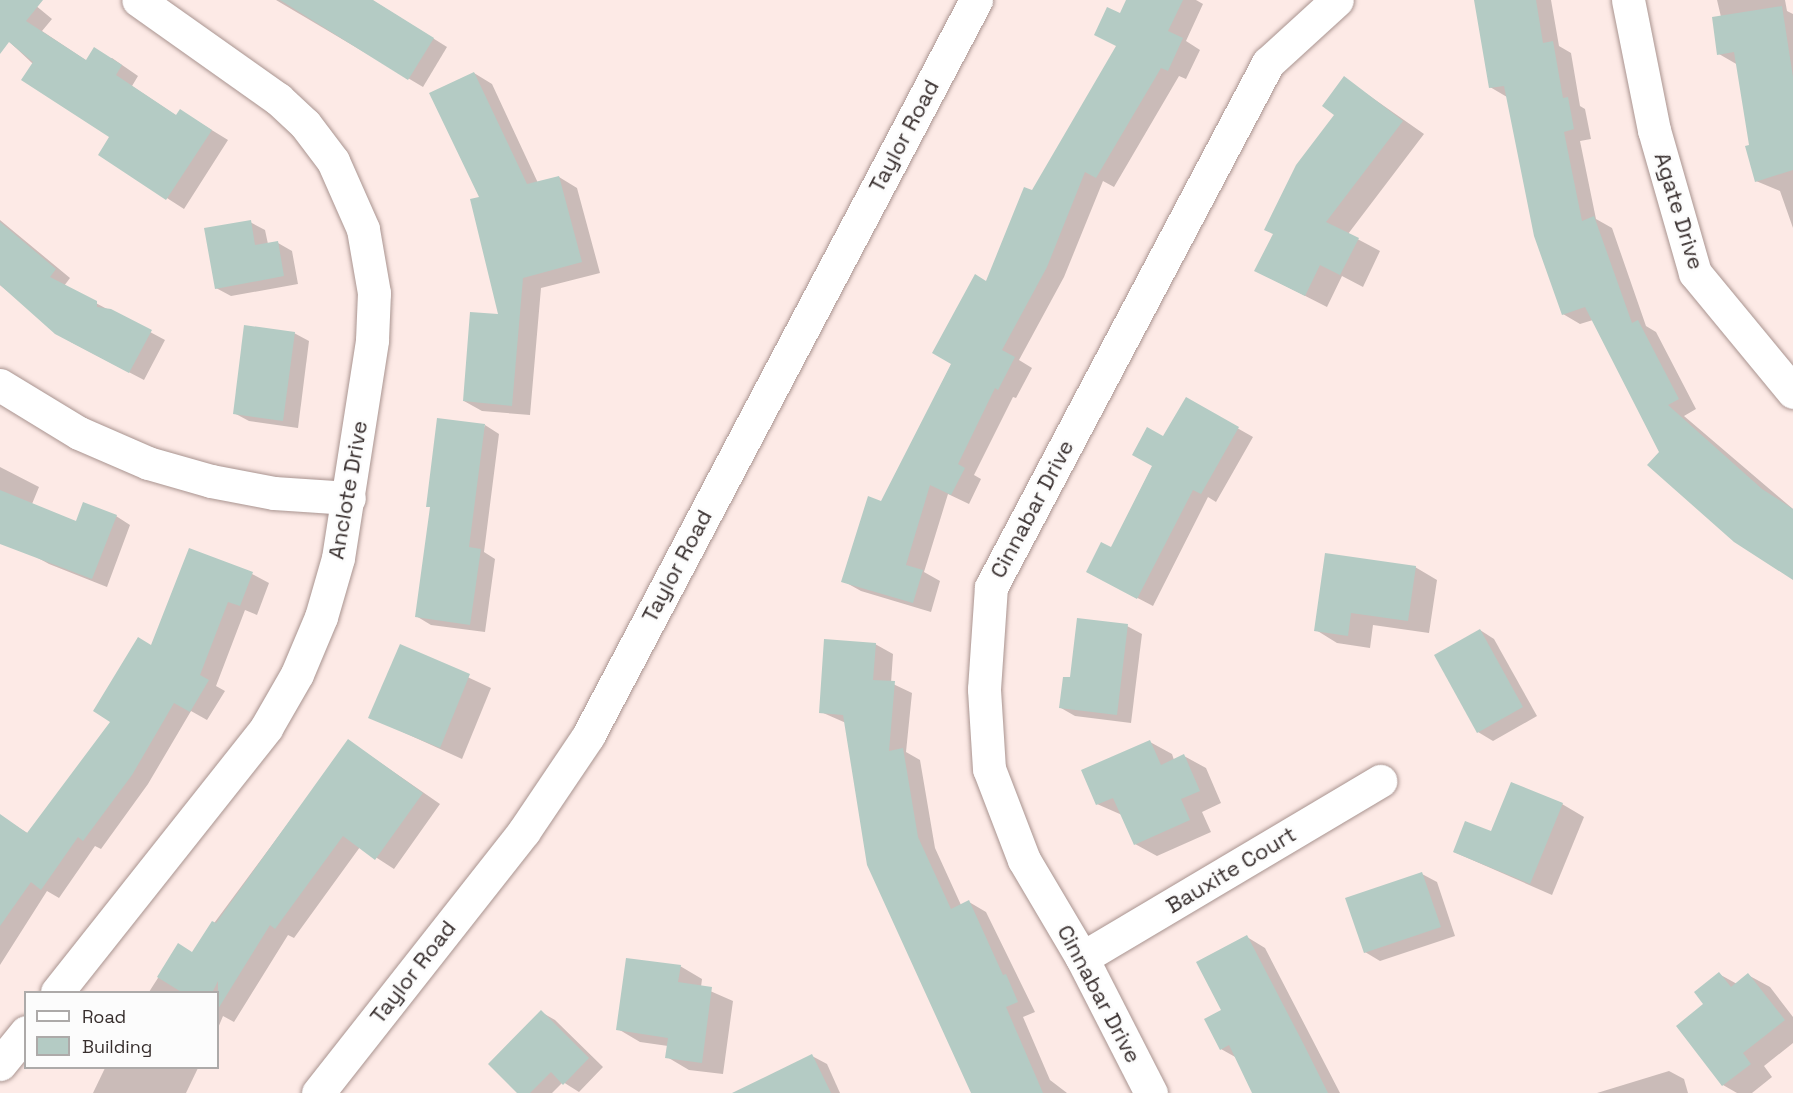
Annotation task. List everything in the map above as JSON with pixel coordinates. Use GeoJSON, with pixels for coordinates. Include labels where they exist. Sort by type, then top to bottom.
{"type":"FeatureCollection","features":[{"type":"Feature","properties":{"kind":"street","name":"Anclote Drive"},"geometry":{"type":"LineString","coordinates":[[59,991],[266,728],[297,674],[321,617],[339,558],[372,340],[374,293],[363,229],[333,161],[304,124],[278,99],[138,0]]}},
{"type":"Feature","properties":{"kind":"street","name":"Taylor Road"},"geometry":{"type":"LineString","coordinates":[[318,1093],[524,831],[588,736],[976,0]]}},
{"type":"Feature","properties":{"kind":"street","name":"Cinnabar Drive"},"geometry":{"type":"LineString","coordinates":[[1151,1093],[1082,958],[1024,860],[989,769],[984,689],[991,587],[1268,63],[1336,0]]}},
{"type":"Feature","properties":{"kind":"street","name":"Agate Drive"},"geometry":{"type":"LineString","coordinates":[[1628,0],[1654,130],[1695,273],[1787,374]]}},
{"type":"Feature","properties":{"kind":"street"},"geometry":{"type":"LineString","coordinates":[[0,385],[79,433],[148,463],[211,481],[274,493],[349,498]]}},
{"type":"Feature","properties":{"kind":"street","name":"Bauxite Court"},"geometry":{"type":"LineString","coordinates":[[1082,958],[1380,781]]}},
{"type":"Feature","properties":{"kind":"street"},"geometry":{"type":"LineString","coordinates":[[0,1064],[24,1034]]}},
{"type":"Feature","properties":{"kind":"building"},"geometry":{"type":"Polygon","coordinates":[[[0,0],[43,0],[26,21],[86,60],[94,47],[122,65],[116,75],[176,115],[180,109],[212,130],[166,200],[98,155],[109,137],[21,80],[33,62],[9,42],[0,54],[0,0]]]}},
{"type":"Feature","properties":{"kind":"building"},"geometry":{"type":"Polygon","coordinates":[[[280,0],[373,0],[434,38],[408,80],[280,0]]]}},
{"type":"Feature","properties":{"kind":"building"},"geometry":{"type":"Polygon","coordinates":[[[1126,0],[1183,0],[1168,31],[1183,38],[1168,71],[1161,68],[1096,178],[1085,172],[1047,267],[1002,350],[1015,357],[998,390],[995,388],[958,464],[965,468],[951,495],[930,485],[906,565],[923,570],[913,603],[841,582],[868,496],[881,501],[951,364],[932,353],[975,274],[986,281],[1024,187],[1032,190],[1116,46],[1094,35],[1107,7],[1120,13],[1126,0]]]}},
{"type":"Feature","properties":{"kind":"building"},"geometry":{"type":"Polygon","coordinates":[[[1474,0],[1536,0],[1543,43],[1553,41],[1563,98],[1568,97],[1574,129],[1564,132],[1582,221],[1594,216],[1632,323],[1638,320],[1679,399],[1668,405],[1762,489],[1793,509],[1793,580],[1734,542],[1647,465],[1659,452],[1585,307],[1562,315],[1534,236],[1504,86],[1489,88],[1474,0]]]}},
{"type":"Feature","properties":{"kind":"building"},"geometry":{"type":"Polygon","coordinates":[[[1782,6],[1793,77],[1793,170],[1755,182],[1745,146],[1749,145],[1734,52],[1717,55],[1712,17],[1782,6]]]}},
{"type":"Feature","properties":{"kind":"building"},"geometry":{"type":"Polygon","coordinates":[[[474,72],[527,184],[559,176],[582,262],[523,278],[512,406],[463,401],[470,312],[498,314],[470,199],[479,197],[429,93],[474,72]]]}},
{"type":"Feature","properties":{"kind":"building"},"geometry":{"type":"Polygon","coordinates":[[[1344,76],[1403,121],[1326,222],[1359,238],[1340,275],[1320,265],[1305,296],[1254,271],[1273,234],[1264,230],[1296,165],[1334,115],[1322,106],[1344,76]]]}},
{"type":"Feature","properties":{"kind":"building"},"geometry":{"type":"Polygon","coordinates":[[[251,220],[255,245],[278,241],[284,276],[215,289],[204,228],[251,220]]]}},
{"type":"Feature","properties":{"kind":"building"},"geometry":{"type":"Polygon","coordinates":[[[0,222],[56,269],[50,277],[97,301],[97,307],[111,309],[152,330],[129,373],[55,334],[0,285],[0,222]]]}},
{"type":"Feature","properties":{"kind":"building"},"geometry":{"type":"Polygon","coordinates":[[[244,325],[295,332],[283,421],[233,414],[244,325]]]}},
{"type":"Feature","properties":{"kind":"building"},"geometry":{"type":"Polygon","coordinates":[[[1186,397],[1239,427],[1201,494],[1193,490],[1137,599],[1086,572],[1101,542],[1111,547],[1152,466],[1132,455],[1147,427],[1163,436],[1186,397]]]}},
{"type":"Feature","properties":{"kind":"building"},"geometry":{"type":"Polygon","coordinates":[[[437,418],[485,424],[469,547],[481,549],[470,625],[415,617],[430,507],[426,507],[437,418]]]}},
{"type":"Feature","properties":{"kind":"building"},"geometry":{"type":"Polygon","coordinates":[[[0,490],[76,521],[83,502],[117,515],[92,579],[0,544],[0,490]]]}},
{"type":"Feature","properties":{"kind":"building"},"geometry":{"type":"Polygon","coordinates":[[[189,548],[253,572],[240,606],[228,602],[200,675],[209,680],[190,712],[174,703],[132,775],[83,841],[78,837],[41,890],[31,882],[0,926],[0,814],[27,833],[110,722],[93,711],[138,637],[151,645],[189,548]]]}},
{"type":"Feature","properties":{"kind":"building"},"geometry":{"type":"Polygon","coordinates":[[[1325,553],[1416,566],[1408,621],[1351,613],[1348,636],[1314,631],[1325,553]]]}},
{"type":"Feature","properties":{"kind":"building"},"geometry":{"type":"Polygon","coordinates":[[[1077,618],[1128,624],[1117,715],[1059,708],[1063,677],[1070,677],[1077,618]]]}},
{"type":"Feature","properties":{"kind":"building"},"geometry":{"type":"Polygon","coordinates":[[[1480,629],[1523,707],[1477,733],[1434,655],[1480,629]]]}},
{"type":"Feature","properties":{"kind":"building"},"geometry":{"type":"Polygon","coordinates":[[[824,639],[876,643],[873,680],[895,681],[889,751],[903,748],[918,837],[951,909],[969,900],[1003,975],[1006,974],[1018,1002],[1006,1007],[1043,1093],[971,1093],[867,865],[843,715],[819,713],[824,639]]]}},
{"type":"Feature","properties":{"kind":"building"},"geometry":{"type":"Polygon","coordinates":[[[400,644],[470,674],[440,748],[368,718],[400,644]]]}},
{"type":"Feature","properties":{"kind":"building"},"geometry":{"type":"Polygon","coordinates":[[[348,739],[423,793],[375,860],[343,836],[275,929],[270,925],[219,1007],[218,981],[213,991],[180,991],[157,977],[178,943],[192,952],[212,921],[216,923],[348,739]]]}},
{"type":"Feature","properties":{"kind":"building"},"geometry":{"type":"Polygon","coordinates":[[[1150,740],[1161,765],[1184,754],[1200,791],[1181,799],[1190,820],[1134,845],[1113,798],[1096,805],[1081,770],[1150,740]]]}},
{"type":"Feature","properties":{"kind":"building"},"geometry":{"type":"Polygon","coordinates":[[[1511,782],[1563,803],[1530,884],[1453,852],[1465,821],[1491,831],[1511,782]]]}},
{"type":"Feature","properties":{"kind":"building"},"geometry":{"type":"Polygon","coordinates":[[[1422,872],[1441,927],[1364,953],[1345,898],[1422,872]]]}},
{"type":"Feature","properties":{"kind":"building"},"geometry":{"type":"Polygon","coordinates":[[[1247,935],[1328,1093],[1252,1093],[1229,1045],[1220,1050],[1204,1019],[1221,1010],[1196,962],[1247,935]]]}},
{"type":"Feature","properties":{"kind":"building"},"geometry":{"type":"Polygon","coordinates":[[[626,958],[681,965],[678,982],[712,987],[702,1063],[665,1058],[668,1038],[616,1030],[626,958]]]}},
{"type":"Feature","properties":{"kind":"building"},"geometry":{"type":"Polygon","coordinates":[[[1719,972],[1731,987],[1748,973],[1785,1020],[1743,1053],[1751,1064],[1722,1086],[1676,1026],[1703,1004],[1694,992],[1719,972]]]}},
{"type":"Feature","properties":{"kind":"building"},"geometry":{"type":"Polygon","coordinates":[[[541,1010],[589,1058],[563,1085],[551,1072],[530,1093],[517,1093],[488,1064],[541,1010]]]}},
{"type":"Feature","properties":{"kind":"building"},"geometry":{"type":"Polygon","coordinates":[[[812,1054],[831,1093],[732,1093],[812,1054]]]}}]}
